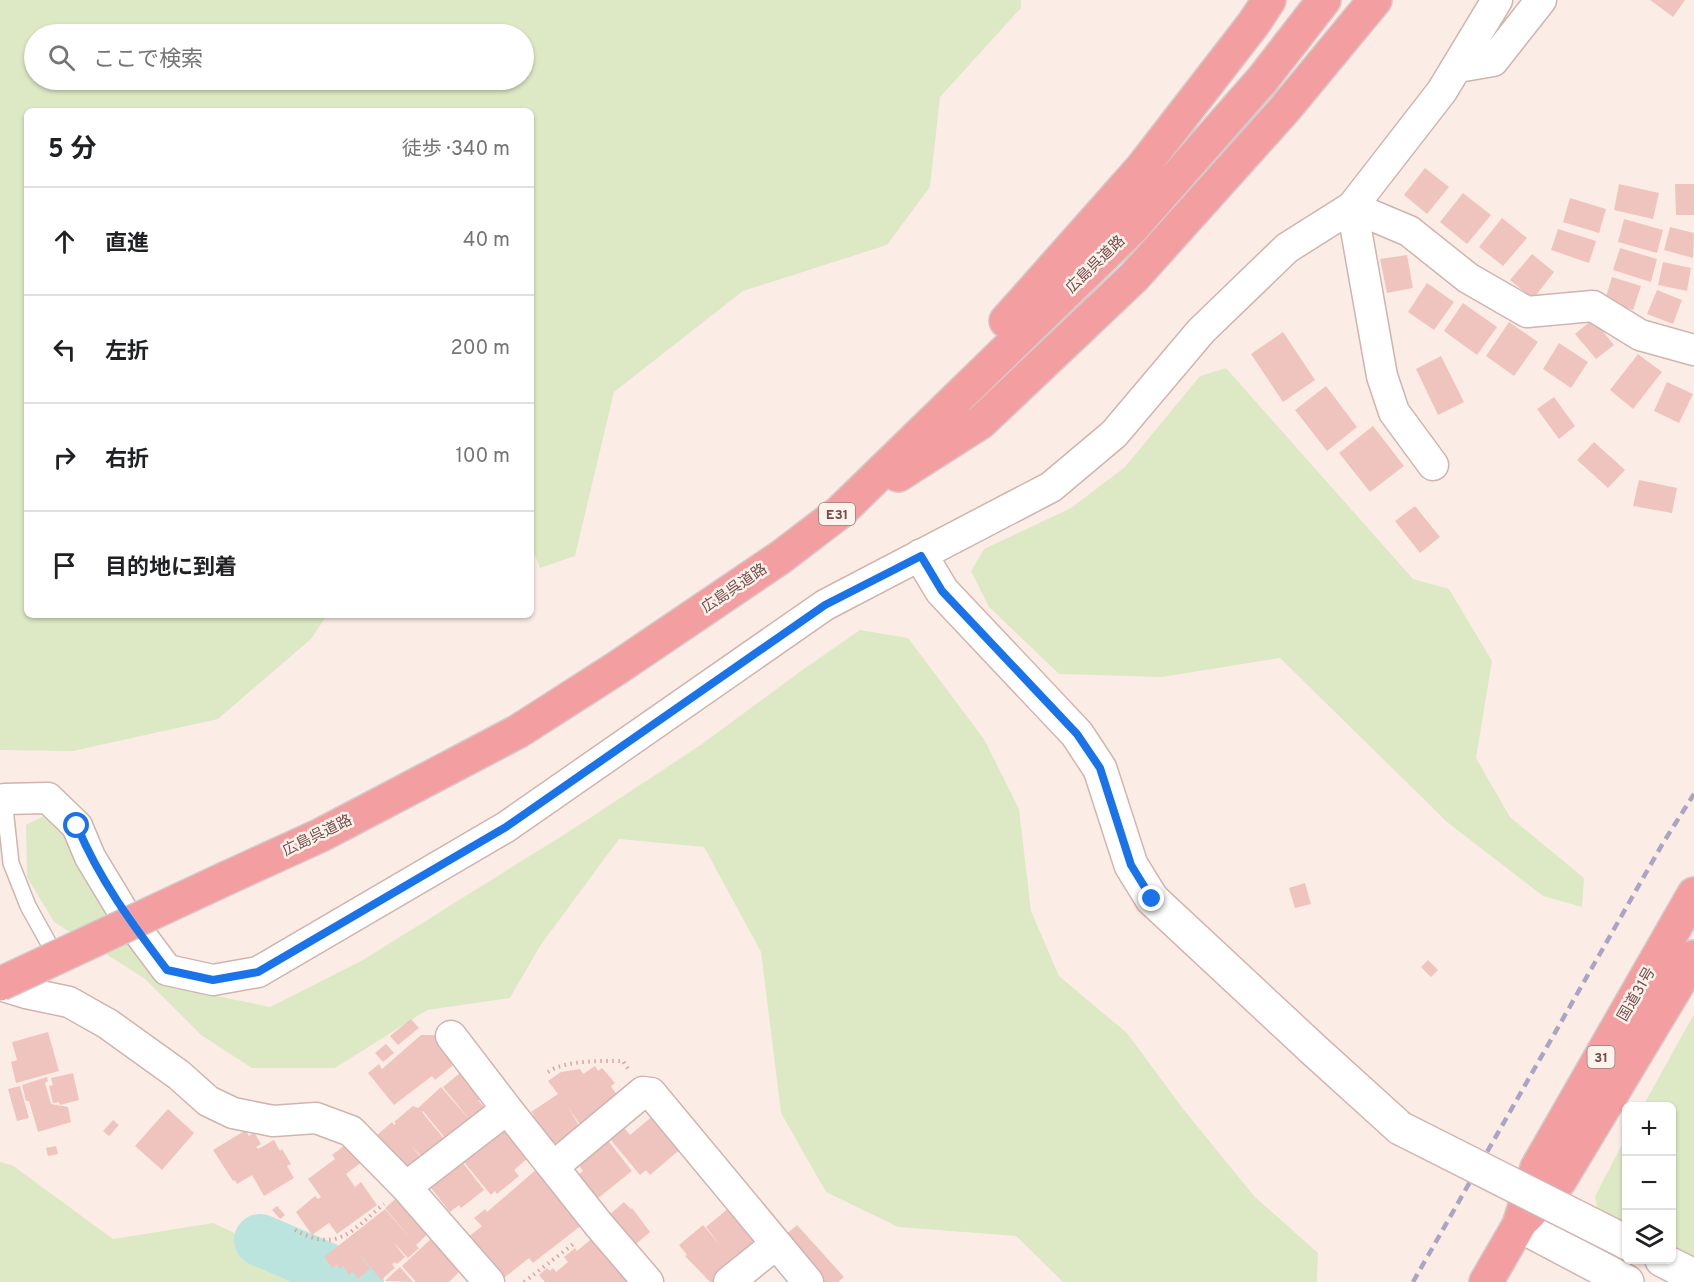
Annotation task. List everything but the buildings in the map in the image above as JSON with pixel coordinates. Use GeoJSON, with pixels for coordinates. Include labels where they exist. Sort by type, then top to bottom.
{"type":"FeatureCollection","features":[{"type":"Feature","properties":{"kind":"highway"},"geometry":{"type":"LineString","coordinates":[[781,557],[1034,290],[1142,169],[1254,23],[1269,0]]}},
{"type":"Feature","properties":{"kind":"highway","name":"広島呉道路"},"geometry":{"type":"LineString","coordinates":[[0,985],[321,835],[517,732],[617,668],[781,557],[840,512],[1132,228],[1262,80],[1324,0]]}},
{"type":"Feature","properties":{"kind":"highway"},"geometry":{"type":"LineString","coordinates":[[840,512],[981,422],[1134,277],[1284,110],[1375,0]]}},
{"type":"Feature","properties":{"kind":"highway","name":"国道31号"},"geometry":{"type":"LineString","coordinates":[[1519,1225],[1537,1168],[1694,894]]}},
{"type":"Feature","properties":{"kind":"highway","name":"国道31号"},"geometry":{"type":"LineString","coordinates":[[1486,1282],[1519,1225],[1560,1180],[1694,957]]}},
{"type":"Feature","properties":{"kind":"street"},"geometry":{"type":"LineString","coordinates":[[2,800],[48,798],[77,826],[90,857],[122,910],[167,970],[213,980],[258,972],[506,827],[825,605],[1051,487],[1114,434],[1201,331],[1287,248],[1352,207],[1443,92],[1497,0]]}},
{"type":"Feature","properties":{"kind":"street"},"geometry":{"type":"LineString","coordinates":[[1458,67],[1493,61],[1541,0]]}},
{"type":"Feature","properties":{"kind":"street"},"geometry":{"type":"LineString","coordinates":[[1352,207],[1409,231],[1468,278],[1527,312],[1593,306],[1640,335],[1694,350]]}},
{"type":"Feature","properties":{"kind":"street"},"geometry":{"type":"LineString","coordinates":[[1352,207],[1382,376],[1394,412],[1433,465]]}},
{"type":"Feature","properties":{"kind":"street"},"geometry":{"type":"LineString","coordinates":[[921,556],[942,591],[1077,734],[1100,768],[1131,865],[1152,899],[1400,1128],[1622,1240]]}},
{"type":"Feature","properties":{"kind":"street"},"geometry":{"type":"LineString","coordinates":[[0,985],[69,1002],[108,1024],[178,1075],[208,1101],[233,1113],[273,1121],[316,1118],[351,1131],[406,1187],[489,1282]]}},
{"type":"Feature","properties":{"kind":"street"},"geometry":{"type":"LineString","coordinates":[[451,1036],[599,1225],[648,1282]]}},
{"type":"Feature","properties":{"kind":"street"},"geometry":{"type":"LineString","coordinates":[[553,1167],[642,1092],[651,1093],[808,1282]]}},
{"type":"Feature","properties":{"kind":"street"},"geometry":{"type":"LineString","coordinates":[[406,1187],[507,1109]]}},
{"type":"Feature","properties":{"kind":"street"},"geometry":{"type":"LineString","coordinates":[[1519,1225],[1627,1282]]}},
{"type":"Feature","properties":{"kind":"street"},"geometry":{"type":"LineString","coordinates":[[729,1282],[776,1244]]}},
{"type":"Feature","properties":{"kind":"street"},"geometry":{"type":"LineString","coordinates":[[1670,1264],[1694,1276]]}},
{"type":"Feature","properties":{"kind":"lane"},"geometry":{"type":"LineString","coordinates":[[2,800],[11,863],[28,906],[48,942]]}},
{"type":"Feature","properties":{"kind":"path"},"geometry":{"type":"LineString","coordinates":[[548,1072],[556,1066],[623,1061],[642,1092]]}},
{"type":"Feature","properties":{"kind":"path"},"geometry":{"type":"LineString","coordinates":[[295,1230],[327,1241],[341,1238],[406,1187]]}},
{"type":"Feature","properties":{"kind":"path"},"geometry":{"type":"LineString","coordinates":[[524,1282],[599,1225]]}},
{"type":"Feature","properties":{"kind":"green space"},"geometry":{"type":"Polygon","coordinates":[[[0,0],[1021,0],[1021,8],[940,97],[930,187],[887,245],[743,291],[614,392],[575,556],[540,568],[534,553],[534,108],[24,108],[24,618],[325,618],[311,639],[218,719],[73,751],[0,750],[0,0]]]}},
{"type":"Feature","properties":{"kind":"green space"},"geometry":{"type":"Polygon","coordinates":[[[1226,368],[1413,579],[1449,589],[1492,661],[1476,758],[1510,817],[1584,878],[1582,907],[1543,896],[1447,822],[1280,658],[1162,677],[1059,674],[989,607],[971,571],[984,549],[1071,508],[1125,467],[1200,376],[1226,368]]]}},
{"type":"Feature","properties":{"kind":"green space"},"geometry":{"type":"Polygon","coordinates":[[[860,630],[908,638],[984,739],[1019,809],[1031,911],[1059,976],[1127,1033],[1184,1110],[1254,1196],[1318,1253],[1317,1282],[1063,1282],[1016,1236],[898,1227],[826,1192],[781,1113],[761,952],[704,847],[619,839],[540,946],[510,998],[427,1010],[335,1068],[252,1068],[201,1035],[144,978],[54,922],[27,877],[26,825],[59,808],[197,992],[270,1007],[363,960],[584,822],[702,744],[860,630]]]}},
{"type":"Feature","properties":{"kind":"green space"},"geometry":{"type":"Polygon","coordinates":[[[1694,1014],[1694,1267],[1676,1258],[1676,1102],[1645,1102],[1694,1014]]]}},
{"type":"Feature","properties":{"kind":"green space"},"geometry":{"type":"Polygon","coordinates":[[[1622,1145],[1622,1231],[1599,1218],[1595,1196],[1622,1145]]]}},
{"type":"Feature","properties":{"kind":"green space"},"geometry":{"type":"Polygon","coordinates":[[[0,1162],[12,1165],[113,1239],[213,1223],[341,1282],[0,1282],[0,1162]]]}},
{"type":"Feature","properties":{"kind":"waterway"},"geometry":{"type":"LineString","coordinates":[[260,1240],[358,1282]]}},
{"type":"Feature","properties":{"kind":"railway"},"geometry":{"type":"LineString","coordinates":[[1413,1282],[1663,843],[1694,794]]}},
{"type":"Feature","properties":{"kind":"route"},"geometry":{"type":"LineString","coordinates":[[77,826],[90,857],[122,910],[167,970],[213,980],[258,972],[506,827],[825,605],[921,556],[942,591],[1077,734],[1100,768],[1117,828],[1131,865],[1152,899]]}}]}
